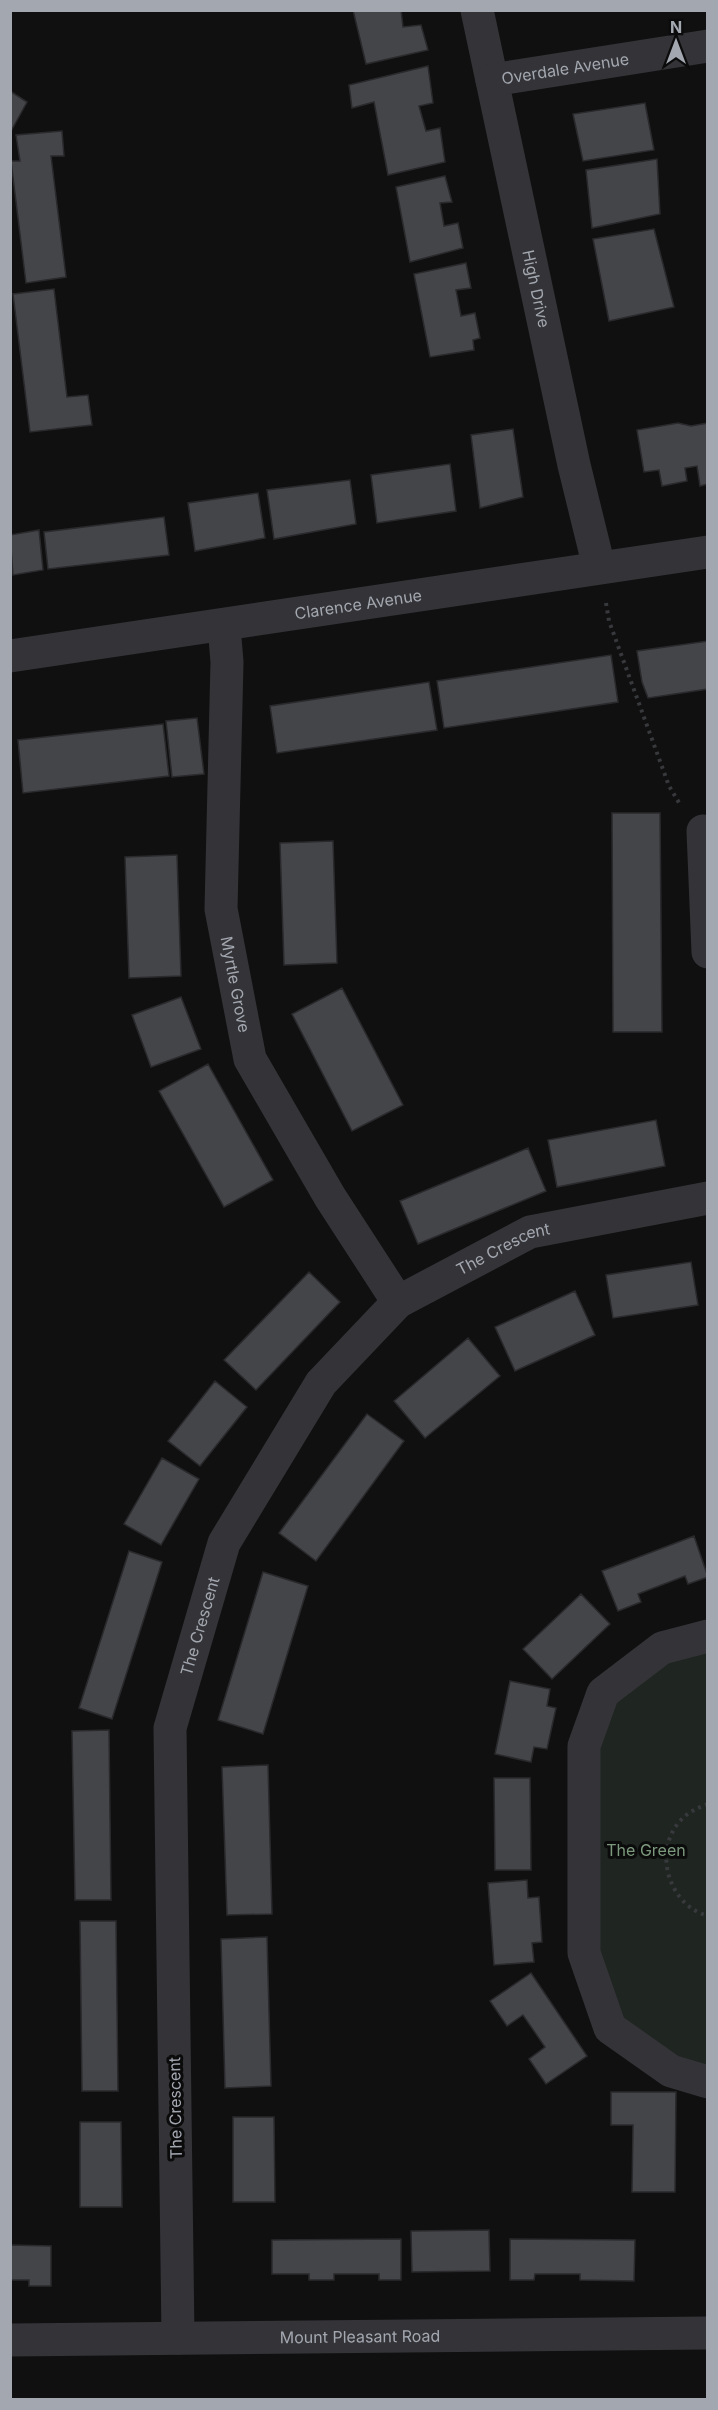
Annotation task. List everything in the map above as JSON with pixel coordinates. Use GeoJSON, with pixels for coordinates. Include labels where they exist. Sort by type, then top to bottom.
{"type":"FeatureCollection","features":[{"type":"Feature","properties":{"kind":"street","name":"High Drive"},"geometry":{"type":"LineString","coordinates":[[477,10],[574,465],[599,567]]}},
{"type":"Feature","properties":{"kind":"street","name":"Overdale Avenue"},"geometry":{"type":"LineString","coordinates":[[492,80],[708,46]]}},
{"type":"Feature","properties":{"kind":"street","name":"Clarence Avenue"},"geometry":{"type":"LineString","coordinates":[[10,656],[224,626],[708,552]]}},
{"type":"Feature","properties":{"kind":"street","name":"Myrtle Grove"},"geometry":{"type":"LineString","coordinates":[[224,626],[227,662],[221,909],[250,1059],[330,1197],[398,1302]]}},
{"type":"Feature","properties":{"kind":"street"},"geometry":{"type":"LineString","coordinates":[[704,831],[708,952]]}},
{"type":"Feature","properties":{"kind":"street","name":"The Crescent"},"geometry":{"type":"LineString","coordinates":[[178,2338],[170,1728],[224,1543],[321,1383],[398,1302],[530,1232],[708,1198]]}},
{"type":"Feature","properties":{"kind":"street"},"geometry":{"type":"LineString","coordinates":[[708,1636],[662,1648],[603,1693],[584,1746],[584,1953],[610,2028],[671,2071],[708,2082]]}},
{"type":"Feature","properties":{"kind":"street","name":"Mount Pleasant Road"},"geometry":{"type":"LineString","coordinates":[[10,2340],[708,2333]]}},
{"type":"Feature","properties":{"kind":"path"},"geometry":{"type":"LineString","coordinates":[[599,567],[609,621],[669,786],[682,807],[704,831]]}},
{"type":"Feature","properties":{"kind":"path"},"geometry":{"type":"LineString","coordinates":[[708,1804],[691,1811],[679,1822],[667,1846],[666,1866],[670,1882],[679,1897],[699,1913],[708,1916]]}},
{"type":"Feature","properties":{"kind":"green space","name":"The Green"},"geometry":{"type":"Polygon","coordinates":[[[707,1636],[707,2082],[610,2028],[584,1953],[603,1693],[707,1636]]]}},
{"type":"Feature","properties":{"kind":"building"},"geometry":{"type":"Polygon","coordinates":[[[353,10],[401,10],[403,27],[421,25],[428,50],[366,64],[353,10]]]}},
{"type":"Feature","properties":{"kind":"building"},"geometry":{"type":"Polygon","coordinates":[[[428,66],[433,103],[419,106],[426,131],[440,128],[445,162],[388,175],[374,102],[352,108],[349,85],[428,66]]]}},
{"type":"Feature","properties":{"kind":"building"},"geometry":{"type":"Polygon","coordinates":[[[10,91],[27,102],[10,133],[10,91]]]}},
{"type":"Feature","properties":{"kind":"building"},"geometry":{"type":"Polygon","coordinates":[[[645,103],[654,150],[583,161],[573,114],[645,103]]]}},
{"type":"Feature","properties":{"kind":"building"},"geometry":{"type":"Polygon","coordinates":[[[62,131],[64,156],[51,156],[66,277],[26,283],[11,161],[20,161],[16,135],[62,131]]]}},
{"type":"Feature","properties":{"kind":"building"},"geometry":{"type":"Polygon","coordinates":[[[657,159],[660,214],[592,228],[586,170],[657,159]]]}},
{"type":"Feature","properties":{"kind":"building"},"geometry":{"type":"Polygon","coordinates":[[[445,176],[452,202],[440,203],[444,226],[458,223],[463,248],[410,262],[396,187],[445,176]]]}},
{"type":"Feature","properties":{"kind":"building"},"geometry":{"type":"Polygon","coordinates":[[[654,229],[674,307],[609,321],[593,239],[654,229]]]}},
{"type":"Feature","properties":{"kind":"building"},"geometry":{"type":"Polygon","coordinates":[[[466,263],[471,288],[456,290],[461,316],[475,313],[480,338],[473,340],[474,350],[430,357],[414,274],[466,263]]]}},
{"type":"Feature","properties":{"kind":"building"},"geometry":{"type":"Polygon","coordinates":[[[54,289],[67,397],[88,395],[92,425],[30,432],[13,294],[54,289]]]}},
{"type":"Feature","properties":{"kind":"building"},"geometry":{"type":"Polygon","coordinates":[[[678,423],[691,426],[708,423],[708,484],[700,486],[697,466],[685,468],[687,481],[662,486],[659,470],[644,472],[637,430],[678,423]]]}},
{"type":"Feature","properties":{"kind":"building"},"geometry":{"type":"Polygon","coordinates":[[[513,429],[523,497],[480,508],[471,435],[513,429]]]}},
{"type":"Feature","properties":{"kind":"building"},"geometry":{"type":"Polygon","coordinates":[[[450,464],[456,511],[377,523],[371,475],[450,464]]]}},
{"type":"Feature","properties":{"kind":"building"},"geometry":{"type":"Polygon","coordinates":[[[350,480],[356,524],[274,539],[267,490],[350,480]]]}},
{"type":"Feature","properties":{"kind":"building"},"geometry":{"type":"Polygon","coordinates":[[[258,493],[265,538],[195,551],[188,503],[258,493]]]}},
{"type":"Feature","properties":{"kind":"building"},"geometry":{"type":"Polygon","coordinates":[[[164,517],[169,555],[48,569],[44,532],[164,517]]]}},
{"type":"Feature","properties":{"kind":"building"},"geometry":{"type":"Polygon","coordinates":[[[39,530],[43,570],[13,575],[10,535],[39,530]]]}},
{"type":"Feature","properties":{"kind":"building"},"geometry":{"type":"Polygon","coordinates":[[[708,641],[708,689],[648,698],[642,682],[637,651],[708,641]]]}},
{"type":"Feature","properties":{"kind":"building"},"geometry":{"type":"Polygon","coordinates":[[[611,655],[618,702],[444,728],[437,681],[611,655]]]}},
{"type":"Feature","properties":{"kind":"building"},"geometry":{"type":"Polygon","coordinates":[[[429,682],[437,730],[277,753],[270,706],[429,682]]]}},
{"type":"Feature","properties":{"kind":"building"},"geometry":{"type":"Polygon","coordinates":[[[197,718],[204,774],[172,777],[166,721],[197,718]]]}},
{"type":"Feature","properties":{"kind":"building"},"geometry":{"type":"Polygon","coordinates":[[[163,724],[169,776],[23,793],[18,740],[163,724]]]}},
{"type":"Feature","properties":{"kind":"building"},"geometry":{"type":"Polygon","coordinates":[[[612,813],[660,813],[662,1032],[613,1032],[612,813]]]}},
{"type":"Feature","properties":{"kind":"building"},"geometry":{"type":"Polygon","coordinates":[[[333,841],[337,963],[284,965],[280,843],[333,841]]]}},
{"type":"Feature","properties":{"kind":"building"},"geometry":{"type":"Polygon","coordinates":[[[177,855],[181,976],[129,978],[125,857],[177,855]]]}},
{"type":"Feature","properties":{"kind":"building"},"geometry":{"type":"Polygon","coordinates":[[[342,988],[403,1105],[352,1131],[292,1014],[342,988]]]}},
{"type":"Feature","properties":{"kind":"building"},"geometry":{"type":"Polygon","coordinates":[[[181,997],[201,1049],[151,1067],[132,1015],[181,997]]]}},
{"type":"Feature","properties":{"kind":"building"},"geometry":{"type":"Polygon","coordinates":[[[208,1064],[273,1180],[224,1207],[159,1091],[208,1064]]]}},
{"type":"Feature","properties":{"kind":"building"},"geometry":{"type":"Polygon","coordinates":[[[656,1120],[665,1166],[557,1187],[548,1140],[656,1120]]]}},
{"type":"Feature","properties":{"kind":"building"},"geometry":{"type":"Polygon","coordinates":[[[528,1148],[546,1191],[418,1244],[400,1201],[528,1148]]]}},
{"type":"Feature","properties":{"kind":"building"},"geometry":{"type":"Polygon","coordinates":[[[691,1262],[698,1305],[613,1318],[606,1275],[691,1262]]]}},
{"type":"Feature","properties":{"kind":"building"},"geometry":{"type":"Polygon","coordinates":[[[309,1272],[340,1302],[256,1390],[224,1360],[309,1272]]]}},
{"type":"Feature","properties":{"kind":"building"},"geometry":{"type":"Polygon","coordinates":[[[575,1291],[595,1335],[515,1371],[495,1327],[575,1291]]]}},
{"type":"Feature","properties":{"kind":"building"},"geometry":{"type":"Polygon","coordinates":[[[468,1338],[500,1376],[425,1438],[394,1401],[468,1338]]]}},
{"type":"Feature","properties":{"kind":"building"},"geometry":{"type":"Polygon","coordinates":[[[215,1381],[247,1407],[200,1466],[168,1441],[215,1381]]]}},
{"type":"Feature","properties":{"kind":"building"},"geometry":{"type":"Polygon","coordinates":[[[367,1414],[404,1441],[316,1561],[279,1533],[367,1414]]]}},
{"type":"Feature","properties":{"kind":"building"},"geometry":{"type":"Polygon","coordinates":[[[162,1458],[199,1479],[161,1545],[124,1524],[162,1458]]]}},
{"type":"Feature","properties":{"kind":"building"},"geometry":{"type":"Polygon","coordinates":[[[694,1536],[708,1577],[688,1584],[685,1576],[638,1594],[641,1602],[618,1611],[602,1571],[694,1536]]]}},
{"type":"Feature","properties":{"kind":"building"},"geometry":{"type":"Polygon","coordinates":[[[129,1551],[162,1562],[112,1719],[79,1708],[129,1551]]]}},
{"type":"Feature","properties":{"kind":"building"},"geometry":{"type":"Polygon","coordinates":[[[263,1572],[308,1586],[263,1734],[218,1720],[263,1572]]]}},
{"type":"Feature","properties":{"kind":"building"},"geometry":{"type":"Polygon","coordinates":[[[581,1594],[610,1624],[552,1679],[523,1649],[581,1594]]]}},
{"type":"Feature","properties":{"kind":"building"},"geometry":{"type":"Polygon","coordinates":[[[510,1681],[550,1689],[547,1706],[556,1708],[547,1749],[534,1747],[531,1762],[495,1754],[510,1681]]]}},
{"type":"Feature","properties":{"kind":"building"},"geometry":{"type":"Polygon","coordinates":[[[109,1730],[111,1900],[75,1900],[72,1731],[109,1730]]]}},
{"type":"Feature","properties":{"kind":"building"},"geometry":{"type":"Polygon","coordinates":[[[268,1765],[272,1914],[227,1915],[222,1767],[268,1765]]]}},
{"type":"Feature","properties":{"kind":"building"},"geometry":{"type":"Polygon","coordinates":[[[494,1778],[530,1778],[531,1870],[495,1870],[494,1778]]]}},
{"type":"Feature","properties":{"kind":"building"},"geometry":{"type":"Polygon","coordinates":[[[527,1880],[528,1898],[539,1897],[542,1942],[532,1943],[534,1962],[494,1965],[488,1883],[527,1880]]]}},
{"type":"Feature","properties":{"kind":"building"},"geometry":{"type":"Polygon","coordinates":[[[80,1921],[116,1921],[118,2091],[82,2091],[80,1921]]]}},
{"type":"Feature","properties":{"kind":"building"},"geometry":{"type":"Polygon","coordinates":[[[267,1937],[271,2086],[225,2088],[221,1939],[267,1937]]]}},
{"type":"Feature","properties":{"kind":"building"},"geometry":{"type":"Polygon","coordinates":[[[531,1973],[587,2056],[546,2084],[529,2059],[545,2047],[523,2015],[507,2026],[490,2001],[531,1973]]]}},
{"type":"Feature","properties":{"kind":"building"},"geometry":{"type":"Polygon","coordinates":[[[611,2092],[676,2092],[675,2192],[632,2192],[633,2125],[611,2125],[611,2092]]]}},
{"type":"Feature","properties":{"kind":"building"},"geometry":{"type":"Polygon","coordinates":[[[233,2117],[274,2117],[275,2202],[233,2202],[233,2117]]]}},
{"type":"Feature","properties":{"kind":"building"},"geometry":{"type":"Polygon","coordinates":[[[80,2122],[121,2122],[122,2207],[80,2207],[80,2122]]]}},
{"type":"Feature","properties":{"kind":"building"},"geometry":{"type":"Polygon","coordinates":[[[489,2230],[490,2271],[412,2272],[411,2231],[489,2230]]]}},
{"type":"Feature","properties":{"kind":"building"},"geometry":{"type":"Polygon","coordinates":[[[401,2239],[401,2280],[379,2280],[379,2274],[334,2274],[334,2280],[309,2280],[309,2274],[272,2274],[272,2240],[401,2239]]]}},
{"type":"Feature","properties":{"kind":"building"},"geometry":{"type":"Polygon","coordinates":[[[510,2239],[635,2240],[634,2281],[580,2280],[580,2274],[535,2274],[534,2280],[510,2280],[510,2239]]]}},
{"type":"Feature","properties":{"kind":"building"},"geometry":{"type":"Polygon","coordinates":[[[10,2245],[51,2246],[51,2286],[29,2286],[29,2280],[10,2280],[10,2245]]]}}]}
